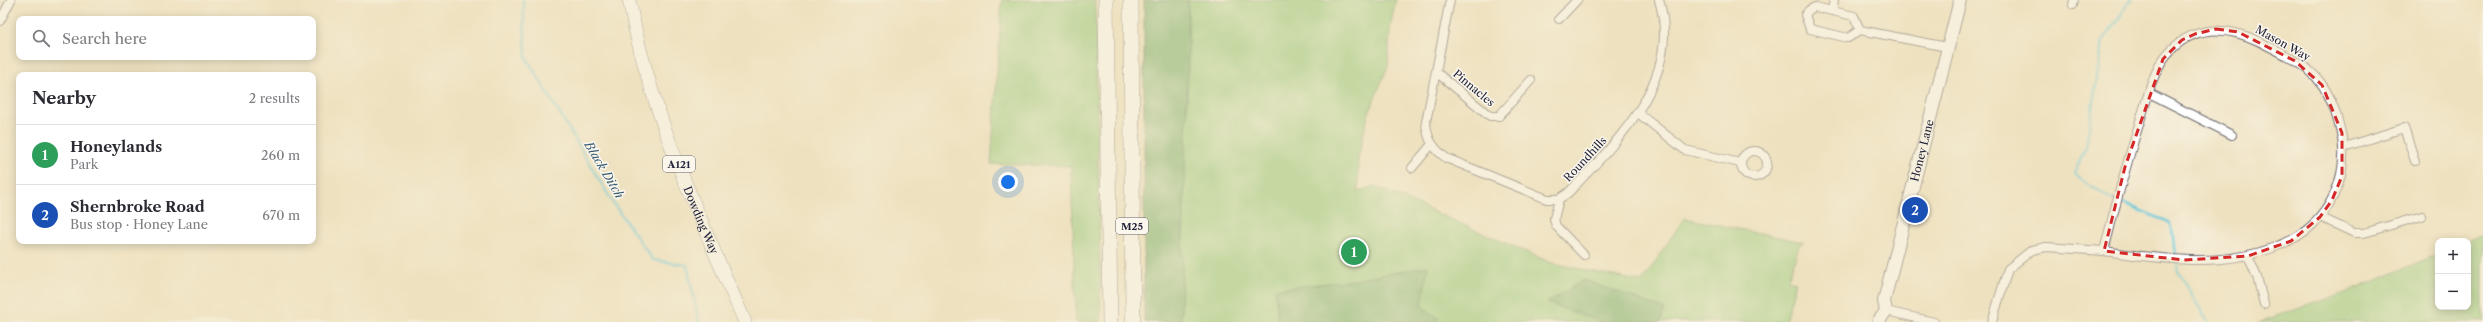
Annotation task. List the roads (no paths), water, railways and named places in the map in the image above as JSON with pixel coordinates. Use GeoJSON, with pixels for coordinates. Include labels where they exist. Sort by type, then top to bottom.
{"type":"FeatureCollection","features":[{"type":"Feature","properties":{"kind":"highway","name":"M25"},"geometry":{"type":"LineString","coordinates":[[1106,0],[1110,322]]}},
{"type":"Feature","properties":{"kind":"highway","name":"M25"},"geometry":{"type":"LineString","coordinates":[[1131,0],[1133,322]]}},
{"type":"Feature","properties":{"kind":"main road","name":"Dowding Way"},"geometry":{"type":"LineString","coordinates":[[629,0],[634,26],[653,95],[688,190],[745,322]]}},
{"type":"Feature","properties":{"kind":"street"},"geometry":{"type":"LineString","coordinates":[[0,21],[10,0]]}},
{"type":"Feature","properties":{"kind":"street"},"geometry":{"type":"LineString","coordinates":[[1450,0],[1426,122],[1426,135],[1432,144],[1446,158],[1547,199],[1559,199],[1554,219],[1556,226],[1584,255]]}},
{"type":"Feature","properties":{"kind":"street"},"geometry":{"type":"LineString","coordinates":[[1559,19],[1577,0]]}},
{"type":"Feature","properties":{"kind":"street","name":"Roundhills"},"geometry":{"type":"LineString","coordinates":[[1559,199],[1568,193],[1615,143],[1646,102],[1659,68],[1664,32],[1659,0]]}},
{"type":"Feature","properties":{"kind":"street"},"geometry":{"type":"LineString","coordinates":[[1832,11],[1834,0]]}},
{"type":"Feature","properties":{"kind":"street","name":"Honey Lane"},"geometry":{"type":"LineString","coordinates":[[1886,311],[1884,302],[1960,0]]}},
{"type":"Feature","properties":{"kind":"street"},"geometry":{"type":"LineString","coordinates":[[1860,30],[1854,16],[1815,7],[1809,10],[1805,15],[1810,29],[1848,38],[1860,30],[1947,47]]}},
{"type":"Feature","properties":{"kind":"street","name":"Mason Way"},"geometry":{"type":"LineString","coordinates":[[1992,322],[2008,269],[2032,250],[2046,247],[2104,250],[2197,261],[2248,256],[2291,240],[2320,217],[2338,190],[2342,176],[2344,147],[2334,108],[2316,78],[2295,61],[2238,32],[2216,29],[2195,34],[2182,40],[2163,59],[2149,93],[2125,168],[2120,195],[2115,207],[2104,250]]}},
{"type":"Feature","properties":{"kind":"street","name":"Pinnacles"},"geometry":{"type":"LineString","coordinates":[[1436,72],[1490,116],[1499,116],[1531,80]]}},
{"type":"Feature","properties":{"kind":"street"},"geometry":{"type":"LineString","coordinates":[[2149,93],[2232,135]]}},
{"type":"Feature","properties":{"kind":"street"},"geometry":{"type":"LineString","coordinates":[[1638,113],[1685,150],[1740,163]]}},
{"type":"Feature","properties":{"kind":"street"},"geometry":{"type":"LineString","coordinates":[[2344,147],[2404,128],[2415,161]]}},
{"type":"Feature","properties":{"kind":"street"},"geometry":{"type":"LineString","coordinates":[[1412,168],[1432,144]]}},
{"type":"Feature","properties":{"kind":"street"},"geometry":{"type":"LineString","coordinates":[[2320,217],[2354,233],[2364,234],[2422,216]]}},
{"type":"Feature","properties":{"kind":"street"},"geometry":{"type":"LineString","coordinates":[[2248,256],[2257,277],[2264,304]]}},
{"type":"Feature","properties":{"kind":"street"},"geometry":{"type":"LineString","coordinates":[[1878,322],[1886,311],[1934,322]]}},
{"type":"Feature","properties":{"kind":"waterway","name":"Black Ditch"},"geometry":{"type":"LineString","coordinates":[[523,0],[526,57],[613,203],[653,260],[687,265],[699,322]]}},
{"type":"Feature","properties":{"kind":"waterway"},"geometry":{"type":"LineString","coordinates":[[2131,0],[2103,41],[2086,147],[2074,174],[2109,198],[2169,222],[2174,237],[2178,272],[2208,322]]}},
{"type":"Feature","properties":{"kind":"place","name":"Shernbroke Road"},"geometry":{"type":"Point","coordinates":[1915,210]}},
{"type":"Feature","properties":{"kind":"place","name":"Honeylands"},"geometry":{"type":"Point","coordinates":[1354,252]}}]}
